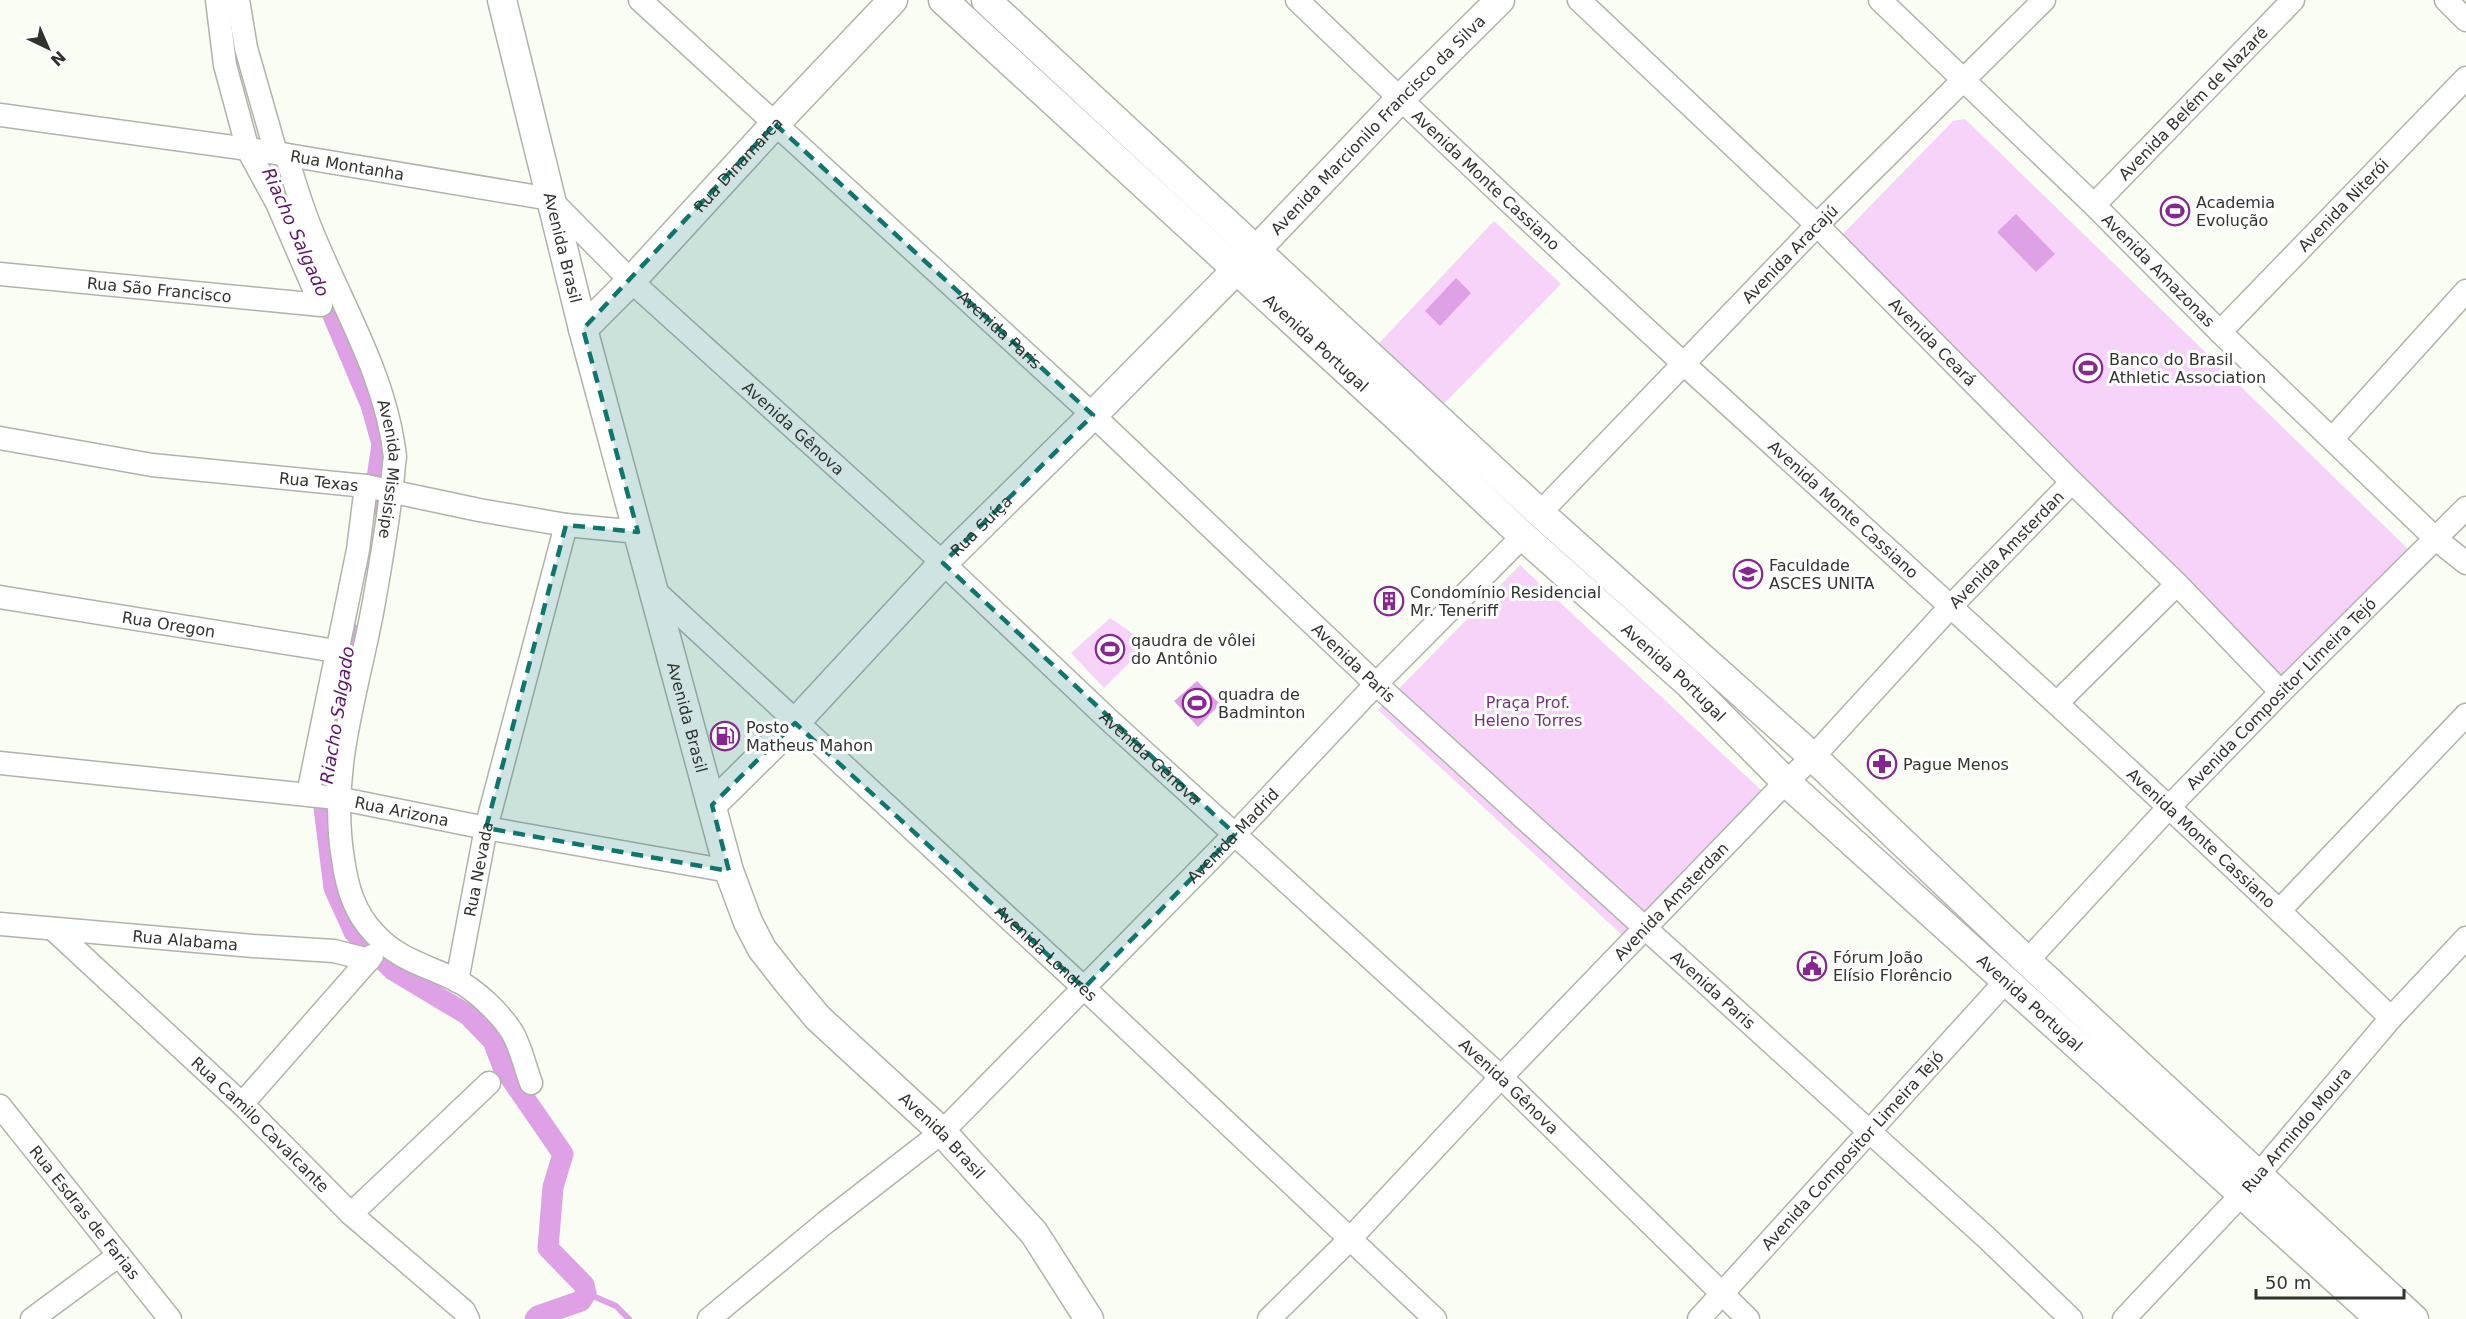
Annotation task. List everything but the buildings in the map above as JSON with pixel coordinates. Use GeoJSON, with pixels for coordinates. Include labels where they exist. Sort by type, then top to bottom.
{"type":"FeatureCollection","features":[{"type":"Feature","properties":{"kind":"street","name":"Avenida Missisipe"},"geometry":{"type":"LineString","coordinates":[[217,0],[225,65],[267,152],[311,230],[366,351],[393,435],[395,457],[392,491],[375,597],[347,721],[323,796]]}},
{"type":"Feature","properties":{"kind":"street","name":"Avenida Missisipe"},"geometry":{"type":"LineString","coordinates":[[238,0],[277,203],[321,305]]}},
{"type":"Feature","properties":{"kind":"street","name":"Avenida Brasil"},"geometry":{"type":"LineString","coordinates":[[502,0],[583,329],[729,871],[748,922],[762,949],[818,1017],[942,1132],[1034,1233],[1089,1319]]}},
{"type":"Feature","properties":{"kind":"street","name":"Avenida Paris"},"geometry":{"type":"LineString","coordinates":[[640,0],[1093,415],[1376,684],[1988,1239],[2071,1319]]}},
{"type":"Feature","properties":{"kind":"street","name":"Rua Dinamarca"},"geometry":{"type":"LineString","coordinates":[[583,329],[631,282],[775,124],[893,0]]}},
{"type":"Feature","properties":{"kind":"street","name":"Avenida Portugal"},"geometry":{"type":"LineString","coordinates":[[944,0],[1540,513],[1814,757],[2027,961],[2380,1319]]}},
{"type":"Feature","properties":{"kind":"street","name":"Avenida Portugal"},"geometry":{"type":"LineString","coordinates":[[986,0],[1523,536],[1689,684],[1786,782],[2006,981],[2414,1319]]}},
{"type":"Feature","properties":{"kind":"street","name":"Avenida Monte Cassiano"},"geometry":{"type":"LineString","coordinates":[[1297,0],[1683,363],[2058,702],[2280,910],[2391,1018]]}},
{"type":"Feature","properties":{"kind":"street","name":"Avenida Marcionilo Francisco da Silva"},"geometry":{"type":"LineString","coordinates":[[1246,260],[1400,99],[1500,0]]}},
{"type":"Feature","properties":{"kind":"street","name":"Avenida Ceará"},"geometry":{"type":"LineString","coordinates":[[1579,0],[1817,225],[2072,482],[2177,584],[2281,692]]}},
{"type":"Feature","properties":{"kind":"street","name":"Avenida Amazonas"},"geometry":{"type":"LineString","coordinates":[[1880,0],[1965,80],[2220,332],[2436,539],[2466,563]]}},
{"type":"Feature","properties":{"kind":"street","name":"Avenida Aracajú"},"geometry":{"type":"LineString","coordinates":[[1540,513],[1817,225],[2044,0]]}},
{"type":"Feature","properties":{"kind":"street","name":"Avenida Belém de Nazaré"},"geometry":{"type":"LineString","coordinates":[[2094,206],[2293,0]]}},
{"type":"Feature","properties":{"kind":"street"},"geometry":{"type":"LineString","coordinates":[[2446,0],[2466,20]]}},
{"type":"Feature","properties":{"kind":"street","name":"Avenida Niterói"},"geometry":{"type":"LineString","coordinates":[[2220,332],[2466,78]]}},
{"type":"Feature","properties":{"kind":"street","name":"Rua Montanha"},"geometry":{"type":"LineString","coordinates":[[0,115],[267,152],[550,199]]}},
{"type":"Feature","properties":{"kind":"street","name":"Avenida Gênova"},"geometry":{"type":"LineString","coordinates":[[550,199],[631,282],[944,563],[1109,720],[1501,1077],[1748,1319]]}},
{"type":"Feature","properties":{"kind":"street","name":"Rua Suíça"},"geometry":{"type":"LineString","coordinates":[[712,805],[795,723],[944,563],[1246,260]]}},
{"type":"Feature","properties":{"kind":"street","name":"Rua São Francisco"},"geometry":{"type":"LineString","coordinates":[[0,274],[321,305]]}},
{"type":"Feature","properties":{"kind":"street"},"geometry":{"type":"LineString","coordinates":[[2333,438],[2466,291]]}},
{"type":"Feature","properties":{"kind":"street","name":"Rua Texas"},"geometry":{"type":"LineString","coordinates":[[0,438],[152,465],[367,487],[566,525],[638,532]]}},
{"type":"Feature","properties":{"kind":"street","name":"Avenida Amsterdan"},"geometry":{"type":"LineString","coordinates":[[1269,1319],[1349,1240],[1501,1077],[1786,782],[1814,757],[1951,606],[2072,482]]}},
{"type":"Feature","properties":{"kind":"street","name":"Avenida Missisipe"},"geometry":{"type":"LineString","coordinates":[[323,796],[336,651],[358,550],[367,487]]}},
{"type":"Feature","properties":{"kind":"street","name":"Avenida Compositor Limeira Tejó"},"geometry":{"type":"LineString","coordinates":[[2027,961],[2169,807],[2466,508]]}},
{"type":"Feature","properties":{"kind":"street","name":"Rua Nevada"},"geometry":{"type":"LineString","coordinates":[[457,981],[486,828],[566,525]]}},
{"type":"Feature","properties":{"kind":"street","name":"Avenida Madrid"},"geometry":{"type":"LineString","coordinates":[[709,1319],[826,1222],[942,1132],[1234,834],[1376,684],[1523,536]]}},
{"type":"Feature","properties":{"kind":"street"},"geometry":{"type":"LineString","coordinates":[[2058,702],[2177,584]]}},
{"type":"Feature","properties":{"kind":"street","name":"Avenida Londres"},"geometry":{"type":"LineString","coordinates":[[653,589],[795,723],[1084,988],[1435,1319]]}},
{"type":"Feature","properties":{"kind":"street","name":"Rua Oregon"},"geometry":{"type":"LineString","coordinates":[[0,597],[336,651]]}},
{"type":"Feature","properties":{"kind":"street"},"geometry":{"type":"LineString","coordinates":[[2280,910],[2466,715]]}},
{"type":"Feature","properties":{"kind":"street","name":"Rua Arizona"},"geometry":{"type":"LineString","coordinates":[[0,763],[323,796],[486,828],[729,871]]}},
{"type":"Feature","properties":{"kind":"street"},"geometry":{"type":"LineString","coordinates":[[323,796],[340,840],[350,896],[360,916],[374,934],[401,956],[457,981],[485,1002],[513,1034],[531,1083]]}},
{"type":"Feature","properties":{"kind":"street","name":"Rua Alabama"},"geometry":{"type":"LineString","coordinates":[[0,924],[334,951],[370,958],[242,1104]]}},
{"type":"Feature","properties":{"kind":"street","name":"Rua Camilo Cavalcante"},"geometry":{"type":"LineString","coordinates":[[53,929],[242,1104],[351,1214],[464,1311],[468,1319]]}},
{"type":"Feature","properties":{"kind":"street","name":"Rua Armindo Moura"},"geometry":{"type":"LineString","coordinates":[[2124,1319],[2250,1185],[2391,1018],[2466,938]]}},
{"type":"Feature","properties":{"kind":"street","name":"Avenida Compositor Limeira Tejó"},"geometry":{"type":"LineString","coordinates":[[1699,1319],[2006,981]]}},
{"type":"Feature","properties":{"kind":"street"},"geometry":{"type":"LineString","coordinates":[[351,1214],[489,1083]]}},
{"type":"Feature","properties":{"kind":"street","name":"Rua Esdras de Farias"},"geometry":{"type":"LineString","coordinates":[[0,1106],[170,1319]]}},
{"type":"Feature","properties":{"kind":"street"},"geometry":{"type":"LineString","coordinates":[[32,1319],[119,1255]]}},
{"type":"Feature","properties":{"kind":"highlighted area"},"geometry":{"type":"Polygon","coordinates":[[[775,124],[1093,415],[943,563],[1235,834],[1084,988],[795,723],[712,805],[729,871],[486,828],[566,525],[638,532],[583,329],[775,124]]]}},
{"type":"Feature","properties":{"kind":"green space","name":"Banco do Brasil Athletic Association"},"geometry":{"type":"Polygon","coordinates":[[[1965,119],[2408,549],[2404,561],[2287,678],[2276,680],[1836,241],[1953,121],[1965,119]]]}},
{"type":"Feature","properties":{"kind":"green space"},"geometry":{"type":"Polygon","coordinates":[[[1494,221],[1561,284],[1434,414],[1369,354],[1494,221]]]}},
{"type":"Feature","properties":{"kind":"green space","name":"Praça Prof. Heleno Torres"},"geometry":{"type":"Polygon","coordinates":[[[1520,565],[1774,802],[1634,946],[1378,710],[1520,565]]]}},
{"type":"Feature","properties":{"kind":"green space","name":"qaudra de vôlei do Antônio"},"geometry":{"type":"Polygon","coordinates":[[[1110,618],[1148,644],[1104,688],[1071,653],[1110,618]]]}},
{"type":"Feature","properties":{"kind":"shaded area"},"geometry":{"type":"Polygon","coordinates":[[[2016,214],[2055,254],[2036,272],[1997,232],[2016,214]]]}},
{"type":"Feature","properties":{"kind":"shaded area"},"geometry":{"type":"Polygon","coordinates":[[[1456,278],[1471,293],[1440,326],[1425,311],[1456,278]]]}},
{"type":"Feature","properties":{"kind":"shaded area","name":"quadra de Badminton"},"geometry":{"type":"Polygon","coordinates":[[[1197,681],[1220,704],[1198,727],[1174,701],[1197,681]]]}},
{"type":"Feature","properties":{"kind":"waterway","name":"Riacho Salgado"},"geometry":{"type":"LineString","coordinates":[[320,285],[371,405],[382,444],[373,505]]}},
{"type":"Feature","properties":{"kind":"waterway","name":"Riacho Salgado"},"geometry":{"type":"LineString","coordinates":[[352,634],[325,778],[324,808],[334,888],[354,932],[393,970],[468,1015],[493,1041],[503,1067],[563,1154],[553,1187],[548,1248],[584,1285],[586,1293],[581,1301],[535,1319]]}},
{"type":"Feature","properties":{"kind":"waterway"},"geometry":{"type":"LineString","coordinates":[[586,1293],[616,1306],[629,1319]]}},
{"type":"Feature","properties":{"kind":"place","name":"Academia Evolução"},"geometry":{"type":"Point","coordinates":[2175,211]}},
{"type":"Feature","properties":{"kind":"place","name":"Banco do Brasil Athletic Association"},"geometry":{"type":"Point","coordinates":[2088,368]}},
{"type":"Feature","properties":{"kind":"place","name":"Faculdade ASCES UNITA"},"geometry":{"type":"Point","coordinates":[1748,574]}},
{"type":"Feature","properties":{"kind":"place","name":"Condomínio Residencial Mr. Teneriff"},"geometry":{"type":"Point","coordinates":[1389,601]}},
{"type":"Feature","properties":{"kind":"place","name":"qaudra de vôlei do Antônio"},"geometry":{"type":"Point","coordinates":[1110,649]}},
{"type":"Feature","properties":{"kind":"place","name":"quadra de Badminton"},"geometry":{"type":"Point","coordinates":[1197,703]}},
{"type":"Feature","properties":{"kind":"place","name":"Posto Matheus Mahon"},"geometry":{"type":"Point","coordinates":[725,736]}},
{"type":"Feature","properties":{"kind":"place","name":"Pague Menos"},"geometry":{"type":"Point","coordinates":[1882,764]}},
{"type":"Feature","properties":{"kind":"place","name":"Fórum João Elísio Florêncio"},"geometry":{"type":"Point","coordinates":[1812,966]}}]}
